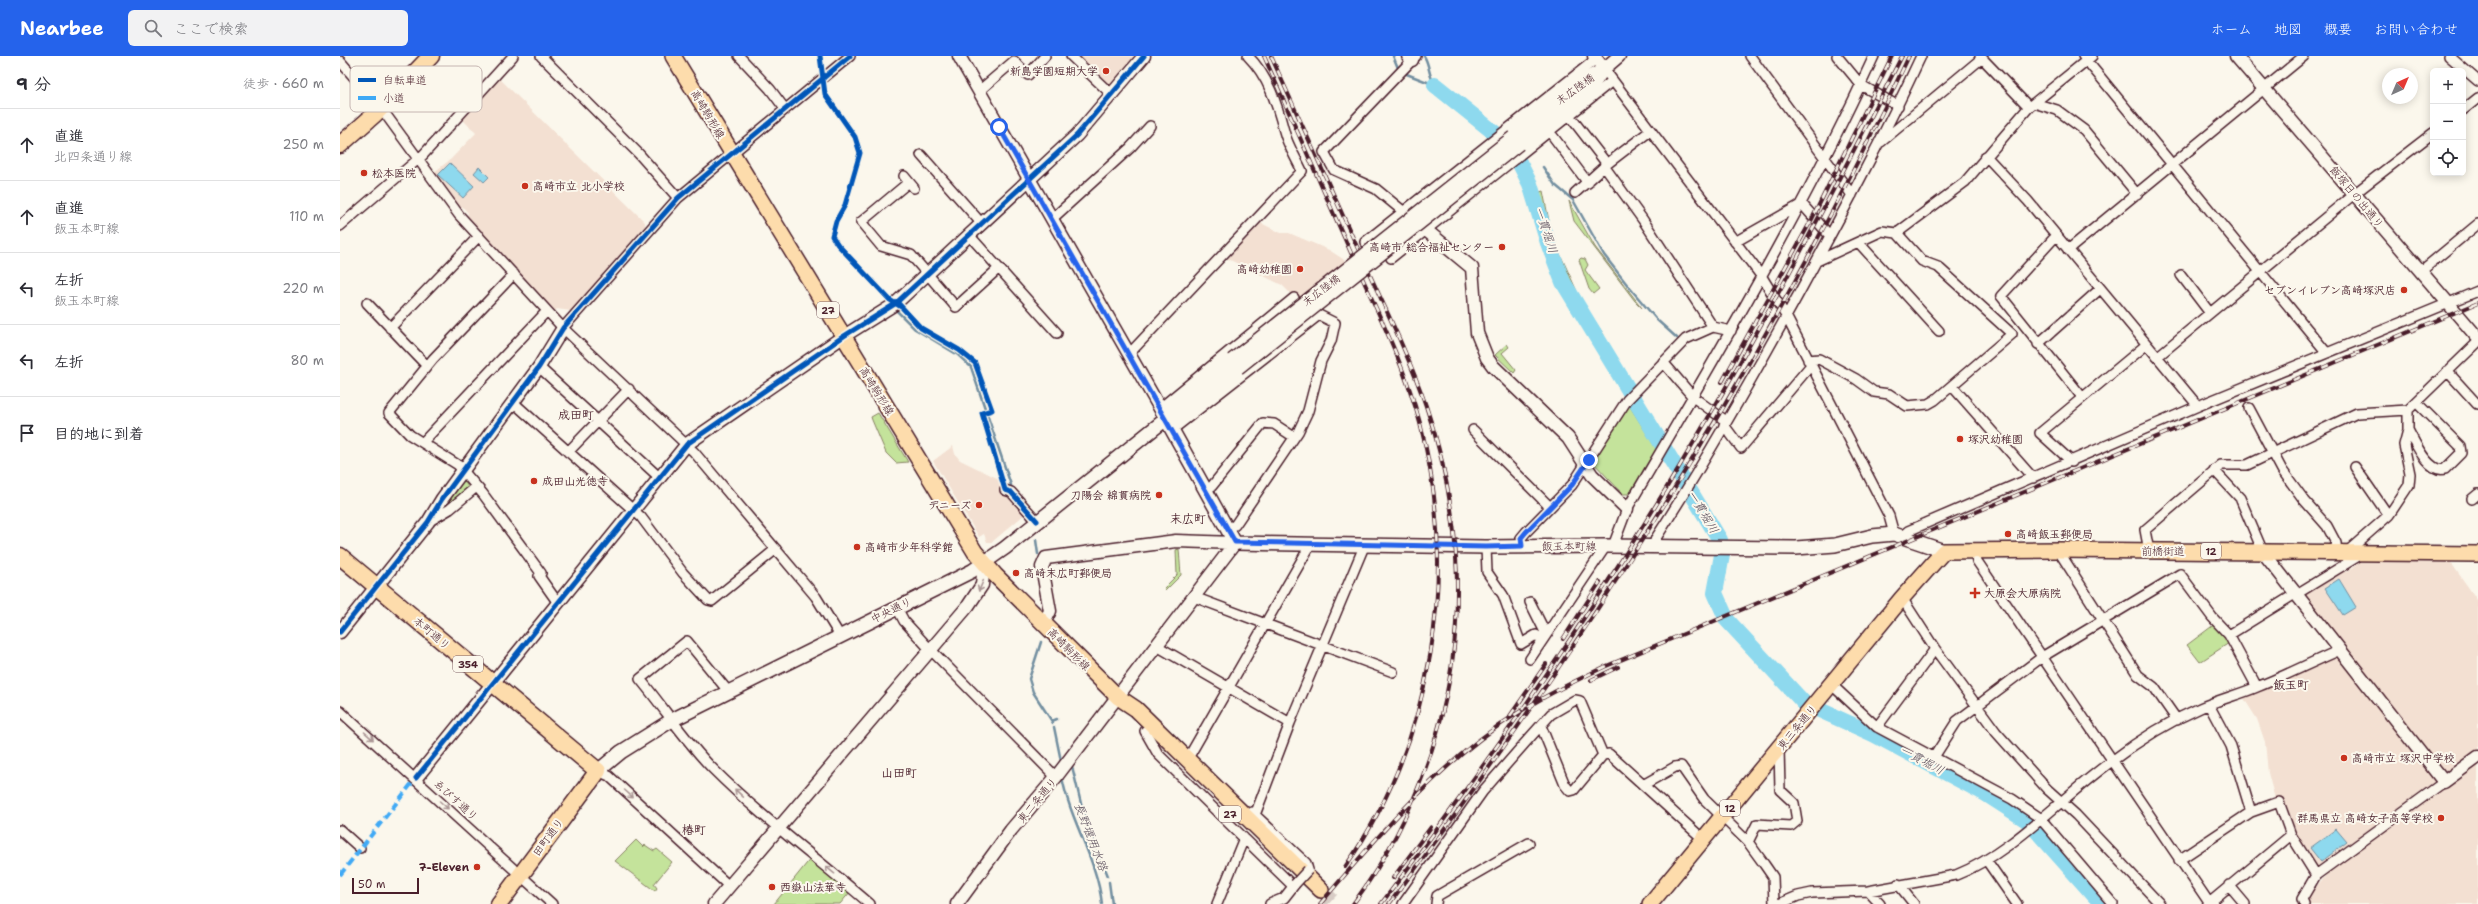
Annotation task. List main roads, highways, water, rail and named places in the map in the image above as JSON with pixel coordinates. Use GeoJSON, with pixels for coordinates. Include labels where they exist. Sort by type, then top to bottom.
{"type":"FeatureCollection","features":[{"type":"Feature","properties":{"kind":"highway"},"geometry":{"type":"LineString","coordinates":[[421,66],[431,56]]}},
{"type":"Feature","properties":{"kind":"highway"},"geometry":{"type":"LineString","coordinates":[[340,145],[377,112]]}},
{"type":"Feature","properties":{"kind":"highway","name":"本町通り"},"geometry":{"type":"LineString","coordinates":[[340,556],[598,771]]}},
{"type":"Feature","properties":{"kind":"highway","name":"田町通り"},"geometry":{"type":"LineString","coordinates":[[499,904],[598,771]]}},
{"type":"Feature","properties":{"kind":"main road","name":"高崎駒形線"},"geometry":{"type":"LineString","coordinates":[[673,56],[984,563],[1118,697],[1136,709],[1318,893]]}},
{"type":"Feature","properties":{"kind":"main road","name":"中央通り"},"geometry":{"type":"LineString","coordinates":[[598,771],[621,752],[672,720],[984,563],[1166,419],[1235,542]]}},
{"type":"Feature","properties":{"kind":"main road","name":"飯玉本町線"},"geometry":{"type":"LineString","coordinates":[[1235,542],[1486,547],[1824,546],[1872,536],[1898,535],[1944,551]]}},
{"type":"Feature","properties":{"kind":"main road","name":"前橋街道"},"geometry":{"type":"LineString","coordinates":[[1944,551],[2058,550],[2478,554]]}},
{"type":"Feature","properties":{"kind":"main road","name":"東三条通り"},"geometry":{"type":"LineString","coordinates":[[1650,904],[1814,707],[1902,598],[1944,551]]}},
{"type":"Feature","properties":{"kind":"water"},"geometry":{"type":"Polygon","coordinates":[[[450,163],[474,186],[463,198],[438,175],[450,163]]]}},
{"type":"Feature","properties":{"kind":"water"},"geometry":{"type":"Polygon","coordinates":[[[479,167],[489,177],[484,182],[474,173],[479,167]]]}},
{"type":"Feature","properties":{"kind":"water"},"geometry":{"type":"Polygon","coordinates":[[[2339,579],[2356,607],[2343,615],[2325,588],[2339,579]]]}},
{"type":"Feature","properties":{"kind":"water"},"geometry":{"type":"Polygon","coordinates":[[[2336,829],[2347,842],[2321,862],[2310,848],[2336,829]]]}},
{"type":"Feature","properties":{"kind":"waterway","name":"一貫堀川"},"geometry":{"type":"LineString","coordinates":[[1393,56],[1398,68]]}},
{"type":"Feature","properties":{"kind":"waterway"},"geometry":{"type":"LineString","coordinates":[[1424,56],[1431,78],[1435,84]]}},
{"type":"Feature","properties":{"kind":"waterway","name":"一貫堀川"},"geometry":{"type":"LineString","coordinates":[[1404,73],[1435,85]]}},
{"type":"Feature","properties":{"kind":"waterway","name":"一貫堀川"},"geometry":{"type":"LineString","coordinates":[[1435,85],[1496,134],[1519,162],[1530,184],[1548,243],[1563,282],[1720,540],[1722,555],[1715,593],[1727,620],[1804,703],[1873,734],[1986,794],[2028,821],[2102,904]]}},
{"type":"Feature","properties":{"kind":"waterway"},"geometry":{"type":"LineString","coordinates":[[1543,167],[1555,185],[1573,200],[1604,255],[1629,287],[1657,320],[1677,338]]}},
{"type":"Feature","properties":{"kind":"waterway","name":"長野堰用水路"},"geometry":{"type":"LineString","coordinates":[[895,309],[915,329],[958,355],[971,367],[1011,485]]}},
{"type":"Feature","properties":{"kind":"waterway","name":"長野堰用水路"},"geometry":{"type":"LineString","coordinates":[[1036,540],[1038,554]]}},
{"type":"Feature","properties":{"kind":"waterway","name":"長野堰用水路"},"geometry":{"type":"LineString","coordinates":[[1041,642],[1029,679],[1033,692],[1053,723]]}},
{"type":"Feature","properties":{"kind":"waterway","name":"長野堰用水路"},"geometry":{"type":"LineString","coordinates":[[1052,721],[1057,719]]}},
{"type":"Feature","properties":{"kind":"waterway","name":"長野堰用水路"},"geometry":{"type":"LineString","coordinates":[[1054,727],[1061,761]]}},
{"type":"Feature","properties":{"kind":"waterway"},"geometry":{"type":"LineString","coordinates":[[1072,766],[1083,812],[1108,876]]}},
{"type":"Feature","properties":{"kind":"waterway","name":"長野堰用水路"},"geometry":{"type":"LineString","coordinates":[[1062,777],[1071,809],[1095,871],[1102,904]]}},
{"type":"Feature","properties":{"kind":"waterway"},"geometry":{"type":"LineString","coordinates":[[1109,882],[1112,904]]}},
{"type":"Feature","properties":{"kind":"tunnel"},"geometry":{"type":"LineString","coordinates":[[1321,890],[1336,904]]}},
{"type":"Feature","properties":{"kind":"railway"},"geometry":{"type":"LineString","coordinates":[[1264,56],[1399,361],[1420,423],[1432,480],[1437,537],[1437,595],[1430,653],[1418,710],[1400,765],[1375,818],[1345,867]]}},
{"type":"Feature","properties":{"kind":"railway"},"geometry":{"type":"LineString","coordinates":[[1271,56],[1396,332],[1426,406],[1438,446],[1447,487],[1457,569],[1457,610],[1453,652],[1447,693],[1430,756],[1413,801],[1392,844],[1367,885],[1353,904]]}},
{"type":"Feature","properties":{"kind":"railway"},"geometry":{"type":"LineString","coordinates":[[1722,382],[1812,219],[1892,56]]}},
{"type":"Feature","properties":{"kind":"railway"},"geometry":{"type":"LineString","coordinates":[[1381,904],[1425,846],[1552,666],[1593,605],[1671,481],[1734,374],[1783,284],[1832,193],[1902,56]]}},
{"type":"Feature","properties":{"kind":"railway"},"geometry":{"type":"LineString","coordinates":[[1389,904],[1463,804],[1535,702],[1604,599],[1671,494],[1735,387],[1796,279],[1854,168],[1909,56]]}},
{"type":"Feature","properties":{"kind":"railway"},"geometry":{"type":"LineString","coordinates":[[1320,904],[1386,828],[1459,756],[1513,716],[1558,690],[1604,667],[2478,303]]}},
{"type":"Feature","properties":{"kind":"railway"},"geometry":{"type":"LineString","coordinates":[[1563,639],[1600,582]]}},
{"type":"Feature","properties":{"kind":"railway"},"geometry":{"type":"LineString","coordinates":[[1510,716],[1546,664]]}},
{"type":"Feature","properties":{"kind":"railway"},"geometry":{"type":"LineString","coordinates":[[1591,680],[1618,667]]}},
{"type":"Feature","properties":{"kind":"railway"},"geometry":{"type":"LineString","coordinates":[[1393,878],[1431,827]]}},
{"type":"Feature","properties":{"kind":"place","name":"新島学園短期大学"},"geometry":{"type":"Point","coordinates":[1106,71]}},
{"type":"Feature","properties":{"kind":"place","name":"松本医院"},"geometry":{"type":"Point","coordinates":[364,173]}},
{"type":"Feature","properties":{"kind":"place","name":"高崎市立 北小学校"},"geometry":{"type":"Point","coordinates":[525,186]}},
{"type":"Feature","properties":{"kind":"place","name":"高崎市 総合福祉センター"},"geometry":{"type":"Point","coordinates":[1502,247]}},
{"type":"Feature","properties":{"kind":"place","name":"高崎幼稚園"},"geometry":{"type":"Point","coordinates":[1300,269]}},
{"type":"Feature","properties":{"kind":"place","name":"セブンイレブン高崎塚沢店"},"geometry":{"type":"Point","coordinates":[2404,290]}},
{"type":"Feature","properties":{"kind":"place","name":"塚沢幼稚園"},"geometry":{"type":"Point","coordinates":[1960,439]}},
{"type":"Feature","properties":{"kind":"place","name":"成田山光徳寺"},"geometry":{"type":"Point","coordinates":[534,481]}},
{"type":"Feature","properties":{"kind":"place","name":"刀陽会 綿貫病院"},"geometry":{"type":"Point","coordinates":[1159,495]}},
{"type":"Feature","properties":{"kind":"place","name":"デニーズ"},"geometry":{"type":"Point","coordinates":[979,505]}},
{"type":"Feature","properties":{"kind":"place","name":"高崎飯玉郵便局"},"geometry":{"type":"Point","coordinates":[2008,534]}},
{"type":"Feature","properties":{"kind":"place","name":"高崎市少年科学館"},"geometry":{"type":"Point","coordinates":[857,547]}},
{"type":"Feature","properties":{"kind":"place","name":"高崎末広町郵便局"},"geometry":{"type":"Point","coordinates":[1016,573]}},
{"type":"Feature","properties":{"kind":"place","name":"大原会大原病院"},"geometry":{"type":"Point","coordinates":[1975,593]}},
{"type":"Feature","properties":{"kind":"place","name":"高崎市立 塚沢中学校"},"geometry":{"type":"Point","coordinates":[2344,758]}},
{"type":"Feature","properties":{"kind":"place","name":"群馬県立 高崎女子高等学校"},"geometry":{"type":"Point","coordinates":[2441,818]}},
{"type":"Feature","properties":{"kind":"place","name":"7-Eleven"},"geometry":{"type":"Point","coordinates":[477,867]}},
{"type":"Feature","properties":{"kind":"place","name":"西嶽山法華寺"},"geometry":{"type":"Point","coordinates":[772,887]}},
{"type":"Feature","properties":{"kind":"district","name":"成田町"},"geometry":{"type":"Point","coordinates":[576,415]}},
{"type":"Feature","properties":{"kind":"district","name":"末広町"},"geometry":{"type":"Point","coordinates":[1188,519]}},
{"type":"Feature","properties":{"kind":"district","name":"飯玉町"},"geometry":{"type":"Point","coordinates":[2291,685]}},
{"type":"Feature","properties":{"kind":"district","name":"山田町"},"geometry":{"type":"Point","coordinates":[899,773]}},
{"type":"Feature","properties":{"kind":"district","name":"椿町"},"geometry":{"type":"Point","coordinates":[694,830]}}]}
